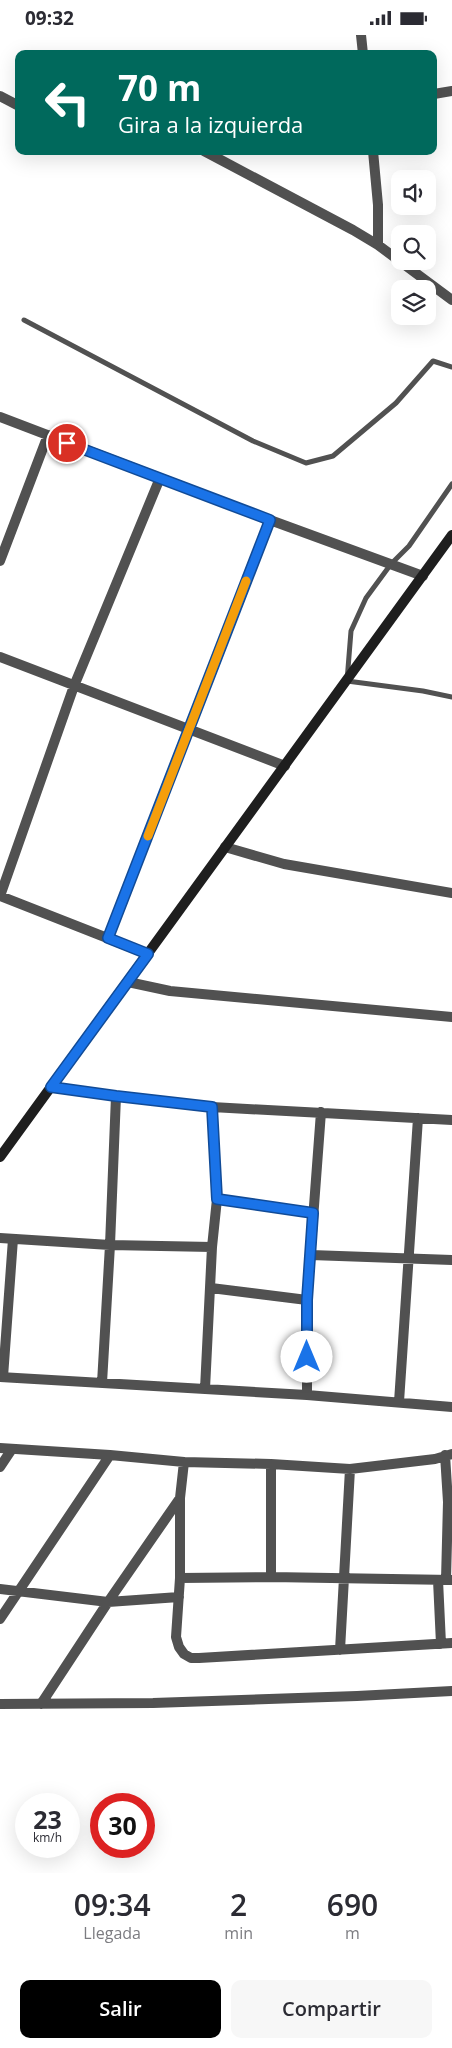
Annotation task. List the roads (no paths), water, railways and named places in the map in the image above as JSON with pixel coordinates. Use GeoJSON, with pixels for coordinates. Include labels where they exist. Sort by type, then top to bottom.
{"type":"FeatureCollection","features":[{"type":"Feature","properties":{"kind":"main road"},"geometry":{"type":"LineString","coordinates":[[0,1157],[452,535]]}},
{"type":"Feature","properties":{"kind":"street"},"geometry":{"type":"LineString","coordinates":[[361,35],[363,50]]}},
{"type":"Feature","properties":{"kind":"street"},"geometry":{"type":"LineString","coordinates":[[437,93],[452,91]]}},
{"type":"Feature","properties":{"kind":"street"},"geometry":{"type":"LineString","coordinates":[[0,96],[15,104]]}},
{"type":"Feature","properties":{"kind":"street"},"geometry":{"type":"LineString","coordinates":[[212,155],[378,245],[452,300]]}},
{"type":"Feature","properties":{"kind":"street"},"geometry":{"type":"LineString","coordinates":[[373,155],[378,205],[378,245]]}},
{"type":"Feature","properties":{"kind":"street"},"geometry":{"type":"LineString","coordinates":[[0,417],[270,520],[424,576]]}},
{"type":"Feature","properties":{"kind":"street"},"geometry":{"type":"LineString","coordinates":[[0,561],[48,435]]}},
{"type":"Feature","properties":{"kind":"street"},"geometry":{"type":"LineString","coordinates":[[148,954],[0,896],[74,685],[160,478]]}},
{"type":"Feature","properties":{"kind":"street"},"geometry":{"type":"LineString","coordinates":[[108,938],[270,520]]}},
{"type":"Feature","properties":{"kind":"street"},"geometry":{"type":"LineString","coordinates":[[0,657],[285,767]]}},
{"type":"Feature","properties":{"kind":"street"},"geometry":{"type":"LineString","coordinates":[[225,847],[284,864],[452,893]]}},
{"type":"Feature","properties":{"kind":"street"},"geometry":{"type":"LineString","coordinates":[[128,982],[170,991],[452,1017]]}},
{"type":"Feature","properties":{"kind":"street"},"geometry":{"type":"LineString","coordinates":[[51,1087],[212,1107],[452,1120]]}},
{"type":"Feature","properties":{"kind":"street"},"geometry":{"type":"LineString","coordinates":[[102,1383],[116,1096]]}},
{"type":"Feature","properties":{"kind":"street"},"geometry":{"type":"LineString","coordinates":[[205,1389],[212,1247],[217,1199],[212,1107]]}},
{"type":"Feature","properties":{"kind":"street"},"geometry":{"type":"LineString","coordinates":[[307,1395],[307,1300],[322,1112]]}},
{"type":"Feature","properties":{"kind":"street"},"geometry":{"type":"LineString","coordinates":[[399,1402],[418,1118]]}},
{"type":"Feature","properties":{"kind":"street"},"geometry":{"type":"LineString","coordinates":[[217,1199],[313,1213]]}},
{"type":"Feature","properties":{"kind":"street"},"geometry":{"type":"LineString","coordinates":[[0,1238],[110,1245],[212,1247]]}},
{"type":"Feature","properties":{"kind":"street"},"geometry":{"type":"LineString","coordinates":[[12,1239],[1,1377],[307,1395],[452,1407]]}},
{"type":"Feature","properties":{"kind":"street"},"geometry":{"type":"LineString","coordinates":[[311,1255],[408,1260],[452,1260]]}},
{"type":"Feature","properties":{"kind":"street"},"geometry":{"type":"LineString","coordinates":[[211,1288],[307,1300]]}},
{"type":"Feature","properties":{"kind":"street"},"geometry":{"type":"LineString","coordinates":[[0,1449],[110,1455],[184,1462],[270,1464],[350,1469],[435,1459],[448,1454],[445,1580],[447,1643],[191,1658],[184,1654],[177,1642],[180,1578],[180,1498],[184,1462]]}},
{"type":"Feature","properties":{"kind":"street"},"geometry":{"type":"LineString","coordinates":[[0,1467],[12,1449]]}},
{"type":"Feature","properties":{"kind":"street"},"geometry":{"type":"LineString","coordinates":[[0,1619],[21,1591],[110,1455]]}},
{"type":"Feature","properties":{"kind":"street"},"geometry":{"type":"LineString","coordinates":[[270,1464],[271,1577]]}},
{"type":"Feature","properties":{"kind":"street"},"geometry":{"type":"LineString","coordinates":[[340,1650],[350,1469]]}},
{"type":"Feature","properties":{"kind":"street"},"geometry":{"type":"LineString","coordinates":[[41,1703],[108,1601],[180,1498]]}},
{"type":"Feature","properties":{"kind":"street"},"geometry":{"type":"LineString","coordinates":[[180,1578],[271,1577],[445,1580]]}},
{"type":"Feature","properties":{"kind":"street"},"geometry":{"type":"LineString","coordinates":[[0,1589],[108,1601],[179,1597]]}},
{"type":"Feature","properties":{"kind":"street"},"geometry":{"type":"LineString","coordinates":[[0,1705],[318,1698],[452,1691]]}},
{"type":"Feature","properties":{"kind":"lane"},"geometry":{"type":"LineString","coordinates":[[24,320],[253,441],[306,463],[333,456],[396,403],[433,361],[452,367]]}},
{"type":"Feature","properties":{"kind":"lane"},"geometry":{"type":"LineString","coordinates":[[452,484],[409,546],[391,564],[366,598],[351,631],[347,681],[424,691],[452,697]]}}]}
